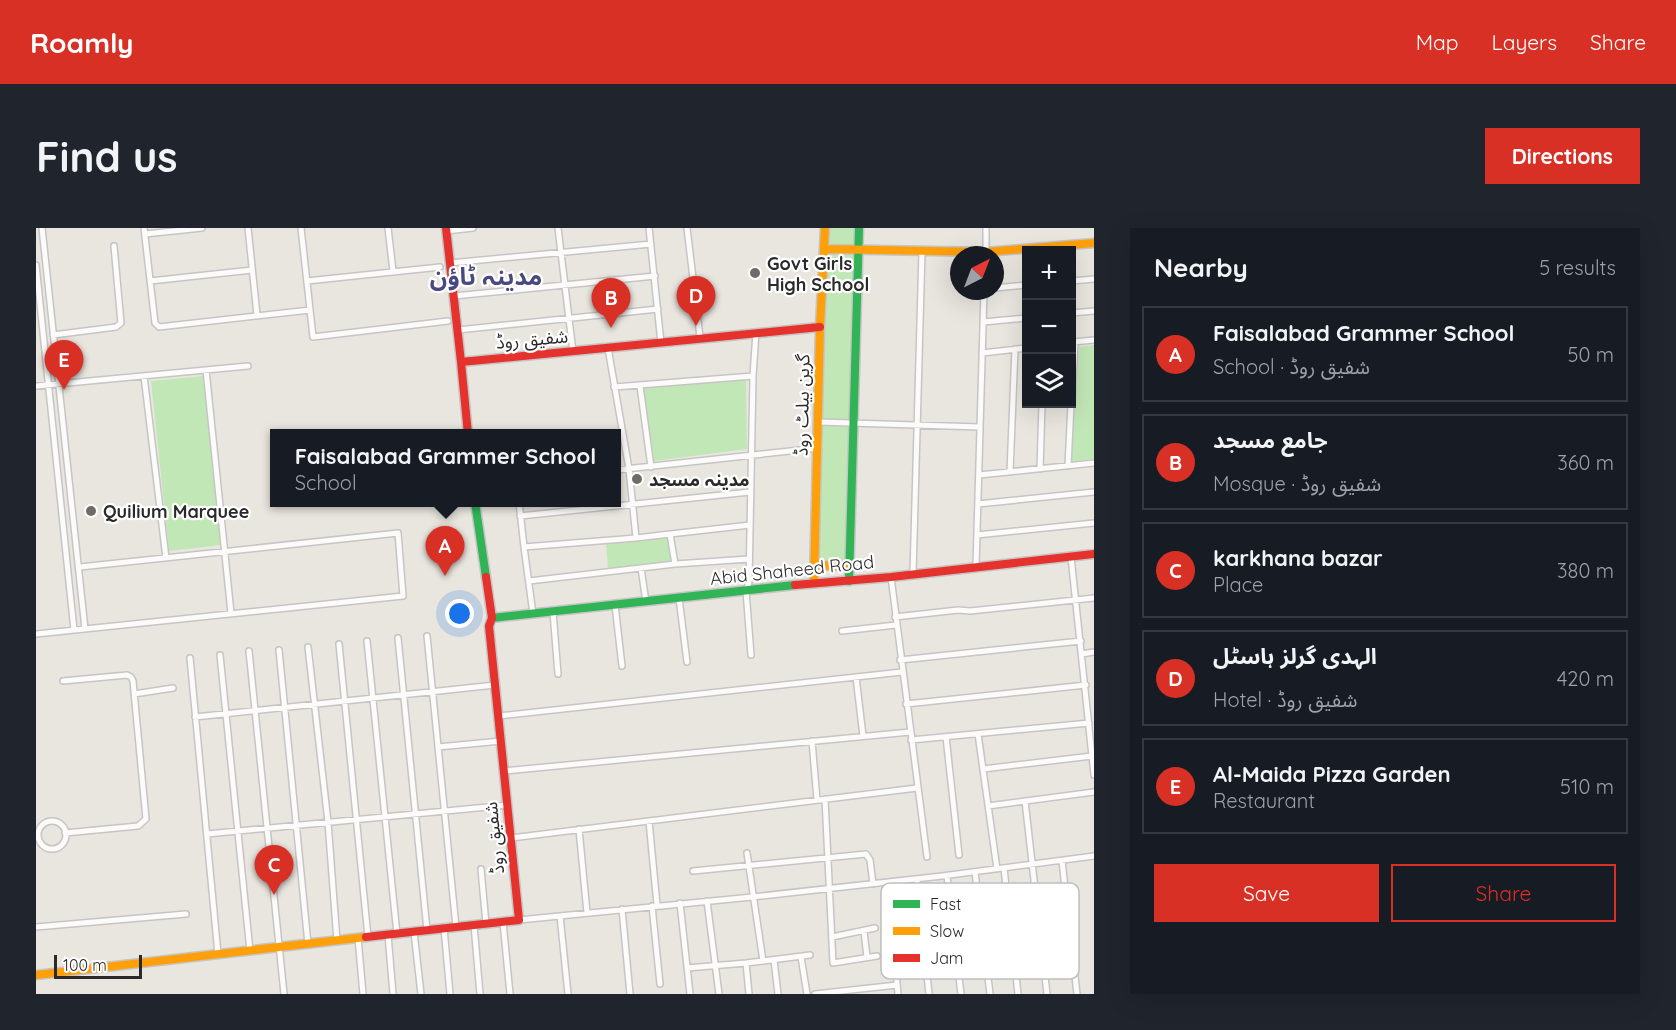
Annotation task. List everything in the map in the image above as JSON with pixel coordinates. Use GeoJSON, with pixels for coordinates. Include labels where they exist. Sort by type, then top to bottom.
{"type":"FeatureCollection","features":[{"type":"Feature","properties":{"kind":"street"},"geometry":{"type":"LineString","coordinates":[[42,228],[85,629]]}},
{"type":"Feature","properties":{"kind":"street"},"geometry":{"type":"LineString","coordinates":[[200,228],[144,231],[155,323],[159,327],[310,309]]}},
{"type":"Feature","properties":{"kind":"street"},"geometry":{"type":"LineString","coordinates":[[248,228],[257,315]]}},
{"type":"Feature","properties":{"kind":"street"},"geometry":{"type":"LineString","coordinates":[[301,228],[313,337],[448,321]]}},
{"type":"Feature","properties":{"kind":"street"},"geometry":{"type":"LineString","coordinates":[[388,228],[393,271]]}},
{"type":"Feature","properties":{"kind":"street"},"geometry":{"type":"LineString","coordinates":[[468,429],[446,229],[472,228]]}},
{"type":"Feature","properties":{"kind":"street"},"geometry":{"type":"LineString","coordinates":[[558,228],[573,352]]}},
{"type":"Feature","properties":{"kind":"street"},"geometry":{"type":"LineString","coordinates":[[649,228],[661,343]]}},
{"type":"Feature","properties":{"kind":"street"},"geometry":{"type":"LineString","coordinates":[[687,228],[700,337]]}},
{"type":"Feature","properties":{"kind":"street","name":"گرین بیلٹ روڈ"},"geometry":{"type":"LineString","coordinates":[[814,583],[820,327],[825,228]]}},
{"type":"Feature","properties":{"kind":"street"},"geometry":{"type":"LineString","coordinates":[[849,581],[859,228]]}},
{"type":"Feature","properties":{"kind":"street"},"geometry":{"type":"LineString","coordinates":[[986,228],[986,246]]}},
{"type":"Feature","properties":{"kind":"street"},"geometry":{"type":"LineString","coordinates":[[1004,252],[1094,243]]}},
{"type":"Feature","properties":{"kind":"street"},"geometry":{"type":"LineString","coordinates":[[450,263],[651,244]]}},
{"type":"Feature","properties":{"kind":"street"},"geometry":{"type":"LineString","coordinates":[[53,335],[116,327],[121,323],[114,246]]}},
{"type":"Feature","properties":{"kind":"street"},"geometry":{"type":"LineString","coordinates":[[824,249],[950,252]]}},
{"type":"Feature","properties":{"kind":"street"},"geometry":{"type":"LineString","coordinates":[[913,574],[922,251]]}},
{"type":"Feature","properties":{"kind":"street"},"geometry":{"type":"LineString","coordinates":[[36,265],[74,630]]}},
{"type":"Feature","properties":{"kind":"street"},"geometry":{"type":"LineString","coordinates":[[307,281],[440,267]]}},
{"type":"Feature","properties":{"kind":"street"},"geometry":{"type":"LineString","coordinates":[[150,281],[252,270]]}},
{"type":"Feature","properties":{"kind":"street"},"geometry":{"type":"LineString","coordinates":[[454,296],[655,276]]}},
{"type":"Feature","properties":{"kind":"street"},"geometry":{"type":"LineString","coordinates":[[1076,281],[1094,279]]}},
{"type":"Feature","properties":{"kind":"street"},"geometry":{"type":"LineString","coordinates":[[1004,287],[1022,285]]}},
{"type":"Feature","properties":{"kind":"street"},"geometry":{"type":"LineString","coordinates":[[976,566],[984,300]]}},
{"type":"Feature","properties":{"kind":"street"},"geometry":{"type":"LineString","coordinates":[[458,330],[658,309]]}},
{"type":"Feature","properties":{"kind":"street"},"geometry":{"type":"LineString","coordinates":[[1076,312],[1094,310]]}},
{"type":"Feature","properties":{"kind":"street"},"geometry":{"type":"LineString","coordinates":[[983,322],[1022,318]]}},
{"type":"Feature","properties":{"kind":"street","name":"شفیق روڈ"},"geometry":{"type":"LineString","coordinates":[[461,362],[820,327]]}},
{"type":"Feature","properties":{"kind":"street"},"geometry":{"type":"LineString","coordinates":[[751,655],[747,591],[756,332]]}},
{"type":"Feature","properties":{"kind":"street"},"geometry":{"type":"LineString","coordinates":[[1076,342],[1094,340]]}},
{"type":"Feature","properties":{"kind":"street"},"geometry":{"type":"LineString","coordinates":[[608,348],[629,469],[636,538]]}},
{"type":"Feature","properties":{"kind":"street"},"geometry":{"type":"LineString","coordinates":[[982,353],[1022,348]]}},
{"type":"Feature","properties":{"kind":"street"},"geometry":{"type":"LineString","coordinates":[[1010,472],[1016,349]]}},
{"type":"Feature","properties":{"kind":"street"},"geometry":{"type":"LineString","coordinates":[[36,386],[248,366]]}},
{"type":"Feature","properties":{"kind":"street"},"geometry":{"type":"LineString","coordinates":[[206,370],[231,613]]}},
{"type":"Feature","properties":{"kind":"street"},"geometry":{"type":"LineString","coordinates":[[144,376],[166,558]]}},
{"type":"Feature","properties":{"kind":"street"},"geometry":{"type":"LineString","coordinates":[[614,387],[753,376]]}},
{"type":"Feature","properties":{"kind":"street"},"geometry":{"type":"LineString","coordinates":[[640,386],[651,467]]}},
{"type":"Feature","properties":{"kind":"street"},"geometry":{"type":"LineString","coordinates":[[1040,469],[1042,408]]}},
{"type":"Feature","properties":{"kind":"street"},"geometry":{"type":"LineString","coordinates":[[1068,466],[1071,408]]}},
{"type":"Feature","properties":{"kind":"street"},"geometry":{"type":"LineString","coordinates":[[818,422],[980,427]]}},
{"type":"Feature","properties":{"kind":"street"},"geometry":{"type":"LineString","coordinates":[[621,470],[818,448]]}},
{"type":"Feature","properties":{"kind":"street"},"geometry":{"type":"LineString","coordinates":[[979,475],[1094,463]]}},
{"type":"Feature","properties":{"kind":"street"},"geometry":{"type":"LineString","coordinates":[[621,505],[750,492]]}},
{"type":"Feature","properties":{"kind":"street"},"geometry":{"type":"LineString","coordinates":[[978,504],[1094,492]]}},
{"type":"Feature","properties":{"kind":"street","name":"شفیق روڈ"},"geometry":{"type":"LineString","coordinates":[[476,507],[492,618],[489,626],[519,920]]}},
{"type":"Feature","properties":{"kind":"street"},"geometry":{"type":"LineString","coordinates":[[519,507],[533,615]]}},
{"type":"Feature","properties":{"kind":"street"},"geometry":{"type":"LineString","coordinates":[[520,516],[606,507]]}},
{"type":"Feature","properties":{"kind":"street"},"geometry":{"type":"LineString","coordinates":[[977,535],[1094,523]]}},
{"type":"Feature","properties":{"kind":"street"},"geometry":{"type":"LineString","coordinates":[[524,547],[636,538],[750,525]]}},
{"type":"Feature","properties":{"kind":"street"},"geometry":{"type":"LineString","coordinates":[[36,634],[403,596],[398,533],[80,567]]}},
{"type":"Feature","properties":{"kind":"street"},"geometry":{"type":"LineString","coordinates":[[670,534],[675,564]]}},
{"type":"Feature","properties":{"kind":"street","name":"Abid Shaheed Road"},"geometry":{"type":"LineString","coordinates":[[492,618],[814,583],[891,578],[976,566],[1094,554]]}},
{"type":"Feature","properties":{"kind":"street"},"geometry":{"type":"LineString","coordinates":[[1071,556],[1086,685],[1091,702],[1089,723],[1093,744],[1094,775]]}},
{"type":"Feature","properties":{"kind":"street"},"geometry":{"type":"LineString","coordinates":[[529,581],[675,564],[749,559]]}},
{"type":"Feature","properties":{"kind":"street"},"geometry":{"type":"LineString","coordinates":[[814,564],[849,565]]}},
{"type":"Feature","properties":{"kind":"street"},"geometry":{"type":"LineString","coordinates":[[641,568],[646,602]]}},
{"type":"Feature","properties":{"kind":"street"},"geometry":{"type":"LineString","coordinates":[[891,578],[927,858]]}},
{"type":"Feature","properties":{"kind":"street"},"geometry":{"type":"LineString","coordinates":[[679,598],[687,662]]}},
{"type":"Feature","properties":{"kind":"street"},"geometry":{"type":"LineString","coordinates":[[896,617],[958,610],[970,612],[1094,598]]}},
{"type":"Feature","properties":{"kind":"street"},"geometry":{"type":"LineString","coordinates":[[615,605],[622,666]]}},
{"type":"Feature","properties":{"kind":"street"},"geometry":{"type":"LineString","coordinates":[[553,612],[558,675]]}},
{"type":"Feature","properties":{"kind":"street"},"geometry":{"type":"LineString","coordinates":[[842,631],[897,625]]}},
{"type":"Feature","properties":{"kind":"street"},"geometry":{"type":"LineString","coordinates":[[427,636],[456,927]]}},
{"type":"Feature","properties":{"kind":"street"},"geometry":{"type":"LineString","coordinates":[[398,639],[427,930]]}},
{"type":"Feature","properties":{"kind":"street"},"geometry":{"type":"LineString","coordinates":[[367,641],[385,817],[393,994]]}},
{"type":"Feature","properties":{"kind":"street"},"geometry":{"type":"LineString","coordinates":[[900,660],[1081,641]]}},
{"type":"Feature","properties":{"kind":"street"},"geometry":{"type":"LineString","coordinates":[[339,644],[368,937]]}},
{"type":"Feature","properties":{"kind":"street"},"geometry":{"type":"LineString","coordinates":[[308,647],[328,822],[336,941]]}},
{"type":"Feature","properties":{"kind":"street"},"geometry":{"type":"LineString","coordinates":[[279,650],[308,944]]}},
{"type":"Feature","properties":{"kind":"street"},"geometry":{"type":"LineString","coordinates":[[249,651],[284,994]]}},
{"type":"Feature","properties":{"kind":"street"},"geometry":{"type":"LineString","coordinates":[[1082,654],[1094,652]]}},
{"type":"Feature","properties":{"kind":"street"},"geometry":{"type":"LineString","coordinates":[[220,655],[250,951]]}},
{"type":"Feature","properties":{"kind":"street"},"geometry":{"type":"LineString","coordinates":[[190,658],[218,954]]}},
{"type":"Feature","properties":{"kind":"street"},"geometry":{"type":"LineString","coordinates":[[499,716],[902,672]]}},
{"type":"Feature","properties":{"kind":"street"},"geometry":{"type":"LineString","coordinates":[[63,681],[128,675],[133,681],[146,819],[138,826],[65,833]]}},
{"type":"Feature","properties":{"kind":"street"},"geometry":{"type":"LineString","coordinates":[[856,677],[863,736]]}},
{"type":"Feature","properties":{"kind":"street"},"geometry":{"type":"LineString","coordinates":[[195,717],[495,685]]}},
{"type":"Feature","properties":{"kind":"street"},"geometry":{"type":"LineString","coordinates":[[906,704],[1086,685]]}},
{"type":"Feature","properties":{"kind":"street"},"geometry":{"type":"LineString","coordinates":[[134,694],[173,688]]}},
{"type":"Feature","properties":{"kind":"street"},"geometry":{"type":"LineString","coordinates":[[911,740],[1089,723]]}},
{"type":"Feature","properties":{"kind":"street"},"geometry":{"type":"LineString","coordinates":[[504,771],[910,732]]}},
{"type":"Feature","properties":{"kind":"street"},"geometry":{"type":"LineString","coordinates":[[978,734],[1002,883]]}},
{"type":"Feature","properties":{"kind":"street"},"geometry":{"type":"LineString","coordinates":[[946,736],[959,855]]}},
{"type":"Feature","properties":{"kind":"street"},"geometry":{"type":"LineString","coordinates":[[438,747],[501,741]]}},
{"type":"Feature","properties":{"kind":"street"},"geometry":{"type":"LineString","coordinates":[[812,741],[817,800]]}},
{"type":"Feature","properties":{"kind":"street"},"geometry":{"type":"LineString","coordinates":[[983,769],[1092,756]]}},
{"type":"Feature","properties":{"kind":"street"},"geometry":{"type":"LineString","coordinates":[[511,838],[917,788]]}},
{"type":"Feature","properties":{"kind":"street"},"geometry":{"type":"LineString","coordinates":[[988,806],[1094,792]]}},
{"type":"Feature","properties":{"kind":"street"},"geometry":{"type":"LineString","coordinates":[[825,799],[833,963],[877,956]]}},
{"type":"Feature","properties":{"kind":"street"},"geometry":{"type":"LineString","coordinates":[[1025,801],[1034,883]]}},
{"type":"Feature","properties":{"kind":"street"},"geometry":{"type":"LineString","coordinates":[[207,834],[508,805]]}},
{"type":"Feature","properties":{"kind":"street"},"geometry":{"type":"LineString","coordinates":[[51,821],[63,827],[65,833],[65,840],[55,849],[48,849],[37,839],[38,829],[51,821]]}},
{"type":"Feature","properties":{"kind":"street"},"geometry":{"type":"LineString","coordinates":[[649,821],[660,984]]}},
{"type":"Feature","properties":{"kind":"street"},"geometry":{"type":"LineString","coordinates":[[579,829],[587,913]]}},
{"type":"Feature","properties":{"kind":"street"},"geometry":{"type":"LineString","coordinates":[[747,853],[763,961]]}},
{"type":"Feature","properties":{"kind":"street"},"geometry":{"type":"LineString","coordinates":[[693,871],[866,854],[870,860],[873,884]]}},
{"type":"Feature","properties":{"kind":"street"},"geometry":{"type":"LineString","coordinates":[[36,975],[444,928],[947,876],[1094,856],[1094,862]]}},
{"type":"Feature","properties":{"kind":"street"},"geometry":{"type":"LineString","coordinates":[[1062,861],[1064,883]]}},
{"type":"Feature","properties":{"kind":"street"},"geometry":{"type":"LineString","coordinates":[[481,869],[486,924]]}},
{"type":"Feature","properties":{"kind":"street"},"geometry":{"type":"LineString","coordinates":[[975,872],[976,883]]}},
{"type":"Feature","properties":{"kind":"street"},"geometry":{"type":"LineString","coordinates":[[947,876],[948,883]]}},
{"type":"Feature","properties":{"kind":"street"},"geometry":{"type":"LineString","coordinates":[[917,879],[917,883]]}},
{"type":"Feature","properties":{"kind":"street"},"geometry":{"type":"LineString","coordinates":[[707,901],[718,994]]}},
{"type":"Feature","properties":{"kind":"street"},"geometry":{"type":"LineString","coordinates":[[680,903],[690,994]]}},
{"type":"Feature","properties":{"kind":"street"},"geometry":{"type":"LineString","coordinates":[[622,909],[630,994]]}},
{"type":"Feature","properties":{"kind":"street"},"geometry":{"type":"LineString","coordinates":[[36,927],[186,914]]}},
{"type":"Feature","properties":{"kind":"street"},"geometry":{"type":"LineString","coordinates":[[560,916],[568,994]]}},
{"type":"Feature","properties":{"kind":"street"},"geometry":{"type":"LineString","coordinates":[[503,922],[510,994]]}},
{"type":"Feature","properties":{"kind":"street"},"geometry":{"type":"LineString","coordinates":[[474,925],[480,994]]}},
{"type":"Feature","properties":{"kind":"street"},"geometry":{"type":"LineString","coordinates":[[444,928],[450,994]]}},
{"type":"Feature","properties":{"kind":"street"},"geometry":{"type":"LineString","coordinates":[[832,937],[875,928]]}},
{"type":"Feature","properties":{"kind":"street"},"geometry":{"type":"LineString","coordinates":[[864,931],[867,957]]}},
{"type":"Feature","properties":{"kind":"street"},"geometry":{"type":"LineString","coordinates":[[414,932],[421,994]]}},
{"type":"Feature","properties":{"kind":"street"},"geometry":{"type":"LineString","coordinates":[[358,938],[363,994]]}},
{"type":"Feature","properties":{"kind":"street"},"geometry":{"type":"LineString","coordinates":[[687,968],[810,955]]}},
{"type":"Feature","properties":{"kind":"street"},"geometry":{"type":"LineString","coordinates":[[801,957],[807,994]]}},
{"type":"Feature","properties":{"kind":"street"},"geometry":{"type":"LineString","coordinates":[[774,960],[778,994]]}},
{"type":"Feature","properties":{"kind":"street"},"geometry":{"type":"LineString","coordinates":[[746,963],[749,994]]}},
{"type":"Feature","properties":{"kind":"street"},"geometry":{"type":"LineString","coordinates":[[896,979],[898,994]]}},
{"type":"Feature","properties":{"kind":"street"},"geometry":{"type":"LineString","coordinates":[[927,979],[929,994]]}},
{"type":"Feature","properties":{"kind":"street"},"geometry":{"type":"LineString","coordinates":[[959,979],[961,994]]}},
{"type":"Feature","properties":{"kind":"street"},"geometry":{"type":"LineString","coordinates":[[988,979],[990,994]]}},
{"type":"Feature","properties":{"kind":"street"},"geometry":{"type":"LineString","coordinates":[[1016,979],[1018,994]]}},
{"type":"Feature","properties":{"kind":"street"},"geometry":{"type":"LineString","coordinates":[[1045,979],[1047,994]]}},
{"type":"Feature","properties":{"kind":"street"},"geometry":{"type":"LineString","coordinates":[[1075,979],[1077,994]]}},
{"type":"Feature","properties":{"kind":"street"},"geometry":{"type":"LineString","coordinates":[[815,994],[897,985]]}},
{"type":"Feature","properties":{"kind":"green space"},"geometry":{"type":"Polygon","coordinates":[[[827,228],[856,228],[856,244],[827,244],[827,228]]]}},
{"type":"Feature","properties":{"kind":"green space"},"geometry":{"type":"Polygon","coordinates":[[[853,252],[850,420],[822,419],[826,254],[853,252]]]}},
{"type":"Feature","properties":{"kind":"green space"},"geometry":{"type":"Polygon","coordinates":[[[1094,345],[1094,459],[1071,461],[1076,408],[1079,347],[1094,345]]]}},
{"type":"Feature","properties":{"kind":"green space"},"geometry":{"type":"Polygon","coordinates":[[[203,376],[222,545],[169,551],[151,381],[203,376]]]}},
{"type":"Feature","properties":{"kind":"green space"},"geometry":{"type":"Polygon","coordinates":[[[746,379],[747,449],[654,461],[643,387],[746,379]]]}},
{"type":"Feature","properties":{"kind":"green space"},"geometry":{"type":"Polygon","coordinates":[[[822,425],[851,426],[846,560],[818,560],[822,425]]]}},
{"type":"Feature","properties":{"kind":"green space"},"geometry":{"type":"Polygon","coordinates":[[[668,538],[671,562],[608,568],[606,544],[668,538]]]}},
{"type":"Feature","properties":{"kind":"traffic: fast"},"geometry":{"type":"LineString","coordinates":[[849,581],[859,228]]}},
{"type":"Feature","properties":{"kind":"traffic: fast"},"geometry":{"type":"LineString","coordinates":[[476,507],[486,577]]}},
{"type":"Feature","properties":{"kind":"traffic: fast"},"geometry":{"type":"LineString","coordinates":[[492,618],[795,585]]}},
{"type":"Feature","properties":{"kind":"traffic: slow"},"geometry":{"type":"LineString","coordinates":[[814,583],[820,327],[825,228]]}},
{"type":"Feature","properties":{"kind":"traffic: slow"},"geometry":{"type":"LineString","coordinates":[[824,249],[986,252],[1094,243]]}},
{"type":"Feature","properties":{"kind":"traffic: slow"},"geometry":{"type":"LineString","coordinates":[[814,564],[849,565]]}},
{"type":"Feature","properties":{"kind":"traffic: slow"},"geometry":{"type":"LineString","coordinates":[[36,975],[366,937]]}},
{"type":"Feature","properties":{"kind":"traffic: jam"},"geometry":{"type":"LineString","coordinates":[[446,228],[461,362]]}},
{"type":"Feature","properties":{"kind":"traffic: jam"},"geometry":{"type":"LineString","coordinates":[[468,429],[461,362],[820,327]]}},
{"type":"Feature","properties":{"kind":"traffic: jam"},"geometry":{"type":"LineString","coordinates":[[795,585],[891,577],[1094,554]]}},
{"type":"Feature","properties":{"kind":"traffic: jam"},"geometry":{"type":"LineString","coordinates":[[366,937],[519,920],[489,626],[492,618],[486,577]]}},
{"type":"Feature","properties":{"kind":"place","name":"Govt Girls High School"},"geometry":{"type":"Point","coordinates":[755,273]}},
{"type":"Feature","properties":{"kind":"place","name":"الہدی گرلز ہاسٹل"},"geometry":{"type":"Point","coordinates":[696,326]}},
{"type":"Feature","properties":{"kind":"place","name":"جامع مسجد"},"geometry":{"type":"Point","coordinates":[611,328]}},
{"type":"Feature","properties":{"kind":"place","name":"Al-Maida Pizza Garden"},"geometry":{"type":"Point","coordinates":[64,390]}},
{"type":"Feature","properties":{"kind":"place","name":"مدینہ مسجد"},"geometry":{"type":"Point","coordinates":[637,479]}},
{"type":"Feature","properties":{"kind":"place","name":"Quilium Marquee"},"geometry":{"type":"Point","coordinates":[91,511]}},
{"type":"Feature","properties":{"kind":"place","name":"Faisalabad Grammer School"},"geometry":{"type":"Point","coordinates":[445,576]}},
{"type":"Feature","properties":{"kind":"place","name":"karkhana bazar"},"geometry":{"type":"Point","coordinates":[274,895]}},
{"type":"Feature","properties":{"kind":"district","name":"مدینہ ٹاؤن"},"geometry":{"type":"Point","coordinates":[486,276]}}]}
